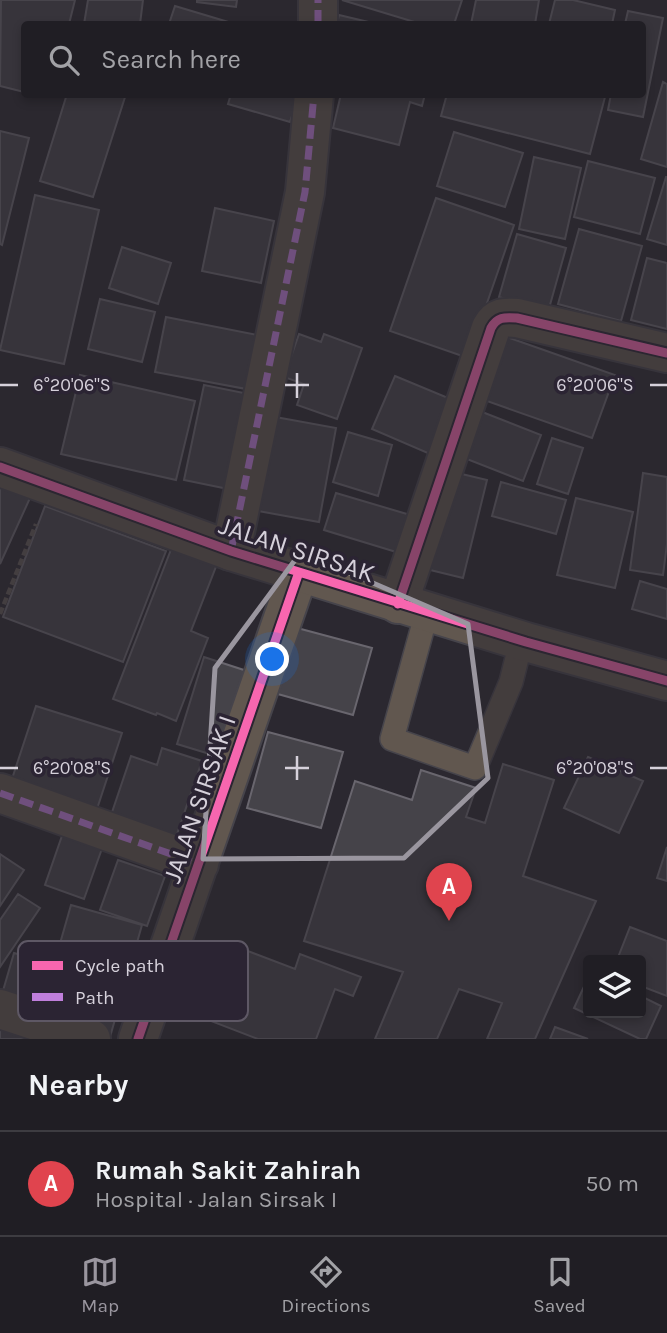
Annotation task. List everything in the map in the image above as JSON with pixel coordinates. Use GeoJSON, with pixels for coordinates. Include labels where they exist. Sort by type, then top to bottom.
{"type":"FeatureCollection","features":[{"type":"Feature","properties":{"kind":"street"},"geometry":{"type":"LineString","coordinates":[[318,0],[318,21]]}},
{"type":"Feature","properties":{"kind":"street"},"geometry":{"type":"LineString","coordinates":[[231,551],[305,192],[314,98]]}},
{"type":"Feature","properties":{"kind":"street"},"geometry":{"type":"LineString","coordinates":[[412,608],[491,328],[495,322],[501,317],[517,318],[667,353]]}},
{"type":"Feature","properties":{"kind":"street","name":"JALAN SIRSAK"},"geometry":{"type":"LineString","coordinates":[[0,467],[231,551],[526,642],[667,681]]}},
{"type":"Feature","properties":{"kind":"street","name":"JALAN SIRSAK I"},"geometry":{"type":"LineString","coordinates":[[172,941],[299,572]]}},
{"type":"Feature","properties":{"kind":"street"},"geometry":{"type":"LineString","coordinates":[[0,793],[199,864]]}},
{"type":"Feature","properties":{"kind":"street"},"geometry":{"type":"LineString","coordinates":[[0,1009],[18,1015]]}},
{"type":"Feature","properties":{"kind":"street"},"geometry":{"type":"LineString","coordinates":[[36,1021],[91,1039]]}},
{"type":"Feature","properties":{"kind":"street","name":"JALAN SIRSAK I"},"geometry":{"type":"LineString","coordinates":[[138,1039],[144,1021]]}},
{"type":"Feature","properties":{"kind":"lane"},"geometry":{"type":"LineString","coordinates":[[412,608],[392,739],[475,768],[511,682],[517,658],[526,642]]}},
{"type":"Feature","properties":{"kind":"path"},"geometry":{"type":"LineString","coordinates":[[0,614],[49,485]]}},
{"type":"Feature","properties":{"kind":"highlighted area"},"geometry":{"type":"Polygon","coordinates":[[[301,552],[468,624],[488,778],[404,858],[203,859],[215,668],[301,552]]]}},
{"type":"Feature","properties":{"kind":"building"},"geometry":{"type":"Polygon","coordinates":[[[1,0],[75,0],[70,21],[21,21],[21,91],[0,86],[1,0]]]}},
{"type":"Feature","properties":{"kind":"building"},"geometry":{"type":"Polygon","coordinates":[[[88,0],[143,0],[140,21],[84,21],[88,0]]]}},
{"type":"Feature","properties":{"kind":"building"},"geometry":{"type":"Polygon","coordinates":[[[197,0],[237,0],[236,7],[197,0]]]}},
{"type":"Feature","properties":{"kind":"building"},"geometry":{"type":"Polygon","coordinates":[[[342,0],[462,0],[455,21],[411,21],[342,0]]]}},
{"type":"Feature","properties":{"kind":"building"},"geometry":{"type":"Polygon","coordinates":[[[476,0],[539,0],[536,21],[472,21],[476,0]]]}},
{"type":"Feature","properties":{"kind":"building"},"geometry":{"type":"Polygon","coordinates":[[[555,0],[573,0],[615,10],[613,21],[550,21],[555,0]]]}},
{"type":"Feature","properties":{"kind":"building"},"geometry":{"type":"Polygon","coordinates":[[[175,6],[225,21],[170,21],[175,6]]]}},
{"type":"Feature","properties":{"kind":"building"},"geometry":{"type":"Polygon","coordinates":[[[628,11],[663,18],[643,117],[608,110],[610,98],[646,98],[646,21],[626,21],[628,11]]]}},
{"type":"Feature","properties":{"kind":"building"},"geometry":{"type":"Polygon","coordinates":[[[339,15],[364,21],[338,21],[339,15]]]}},
{"type":"Feature","properties":{"kind":"building"},"geometry":{"type":"Polygon","coordinates":[[[663,82],[667,84],[667,167],[641,159],[663,82]]]}},
{"type":"Feature","properties":{"kind":"building"},"geometry":{"type":"Polygon","coordinates":[[[66,98],[125,98],[93,197],[40,181],[66,98]]]}},
{"type":"Feature","properties":{"kind":"building"},"geometry":{"type":"Polygon","coordinates":[[[230,98],[298,98],[290,122],[228,104],[230,98]]]}},
{"type":"Feature","properties":{"kind":"building"},"geometry":{"type":"Polygon","coordinates":[[[340,98],[424,98],[422,106],[410,102],[399,145],[333,128],[340,98]]]}},
{"type":"Feature","properties":{"kind":"building"},"geometry":{"type":"Polygon","coordinates":[[[446,98],[605,98],[590,154],[441,116],[446,98]]]}},
{"type":"Feature","properties":{"kind":"building"},"geometry":{"type":"Polygon","coordinates":[[[0,131],[29,138],[2,245],[0,244],[0,131]]]}},
{"type":"Feature","properties":{"kind":"building"},"geometry":{"type":"Polygon","coordinates":[[[454,132],[523,153],[505,207],[437,186],[454,132]]]}},
{"type":"Feature","properties":{"kind":"building"},"geometry":{"type":"Polygon","coordinates":[[[534,157],[581,168],[565,239],[519,229],[534,157]]]}},
{"type":"Feature","properties":{"kind":"building"},"geometry":{"type":"Polygon","coordinates":[[[588,161],[655,178],[640,234],[574,217],[588,161]]]}},
{"type":"Feature","properties":{"kind":"building"},"geometry":{"type":"Polygon","coordinates":[[[667,177],[667,245],[647,239],[667,177]]]}},
{"type":"Feature","properties":{"kind":"building"},"geometry":{"type":"Polygon","coordinates":[[[35,195],[99,210],[64,364],[0,350],[35,195]]]}},
{"type":"Feature","properties":{"kind":"building"},"geometry":{"type":"Polygon","coordinates":[[[436,198],[514,225],[468,358],[390,331],[436,198]]]}},
{"type":"Feature","properties":{"kind":"building"},"geometry":{"type":"Polygon","coordinates":[[[215,208],[274,221],[261,283],[202,271],[215,208]]]}},
{"type":"Feature","properties":{"kind":"building"},"geometry":{"type":"Polygon","coordinates":[[[579,229],[642,246],[621,321],[558,304],[579,229]]]}},
{"type":"Feature","properties":{"kind":"building"},"geometry":{"type":"Polygon","coordinates":[[[517,234],[566,248],[548,312],[499,297],[517,234]]]}},
{"type":"Feature","properties":{"kind":"building"},"geometry":{"type":"Polygon","coordinates":[[[122,247],[171,263],[158,304],[109,288],[122,247]]]}},
{"type":"Feature","properties":{"kind":"building"},"geometry":{"type":"Polygon","coordinates":[[[647,258],[667,263],[667,329],[631,320],[647,258]]]}},
{"type":"Feature","properties":{"kind":"building"},"geometry":{"type":"Polygon","coordinates":[[[100,299],[155,312],[142,362],[88,349],[100,299]]]}},
{"type":"Feature","properties":{"kind":"building"},"geometry":{"type":"Polygon","coordinates":[[[166,317],[272,338],[262,392],[155,372],[166,317]]]}},
{"type":"Feature","properties":{"kind":"building"},"geometry":{"type":"Polygon","coordinates":[[[299,334],[321,342],[324,334],[362,348],[337,419],[297,405],[304,384],[284,377],[299,334]]]}},
{"type":"Feature","properties":{"kind":"building"},"geometry":{"type":"Polygon","coordinates":[[[507,337],[615,375],[592,438],[484,400],[507,337]]]}},
{"type":"Feature","properties":{"kind":"building"},"geometry":{"type":"Polygon","coordinates":[[[80,375],[195,401],[176,480],[61,454],[80,375]]]}},
{"type":"Feature","properties":{"kind":"building"},"geometry":{"type":"Polygon","coordinates":[[[395,376],[453,400],[430,454],[372,429],[395,376]]]}},
{"type":"Feature","properties":{"kind":"building"},"geometry":{"type":"Polygon","coordinates":[[[204,385],[258,396],[238,491],[184,480],[204,385]]]}},
{"type":"Feature","properties":{"kind":"building"},"geometry":{"type":"Polygon","coordinates":[[[472,408],[541,435],[523,481],[454,454],[472,408]]]}},
{"type":"Feature","properties":{"kind":"building"},"geometry":{"type":"Polygon","coordinates":[[[270,416],[336,428],[319,522],[253,510],[270,416]]]}},
{"type":"Feature","properties":{"kind":"building"},"geometry":{"type":"Polygon","coordinates":[[[348,432],[392,445],[378,496],[333,482],[348,432]]]}},
{"type":"Feature","properties":{"kind":"building"},"geometry":{"type":"Polygon","coordinates":[[[552,438],[583,448],[568,494],[537,484],[552,438]]]}},
{"type":"Feature","properties":{"kind":"building"},"geometry":{"type":"Polygon","coordinates":[[[449,471],[487,480],[463,578],[426,569],[449,471]]]}},
{"type":"Feature","properties":{"kind":"building"},"geometry":{"type":"Polygon","coordinates":[[[643,473],[667,477],[667,544],[663,575],[630,570],[643,473]]]}},
{"type":"Feature","properties":{"kind":"building"},"geometry":{"type":"Polygon","coordinates":[[[501,482],[566,500],[556,534],[492,516],[501,482]]]}},
{"type":"Feature","properties":{"kind":"building"},"geometry":{"type":"Polygon","coordinates":[[[0,485],[30,498],[0,564],[0,485]]]}},
{"type":"Feature","properties":{"kind":"building"},"geometry":{"type":"Polygon","coordinates":[[[336,493],[417,517],[406,555],[324,530],[336,493]]]}},
{"type":"Feature","properties":{"kind":"building"},"geometry":{"type":"Polygon","coordinates":[[[576,498],[633,512],[615,588],[557,575],[576,498]]]}},
{"type":"Feature","properties":{"kind":"building"},"geometry":{"type":"Polygon","coordinates":[[[45,506],[166,551],[123,662],[3,617],[45,506]]]}},
{"type":"Feature","properties":{"kind":"building"},"geometry":{"type":"Polygon","coordinates":[[[172,547],[217,564],[191,631],[208,638],[176,721],[113,699],[172,547]]]}},
{"type":"Feature","properties":{"kind":"building"},"geometry":{"type":"Polygon","coordinates":[[[640,581],[667,589],[667,619],[632,609],[640,581]]]}},
{"type":"Feature","properties":{"kind":"building"},"geometry":{"type":"Polygon","coordinates":[[[286,625],[372,648],[353,715],[267,691],[286,625]]]}},
{"type":"Feature","properties":{"kind":"building"},"geometry":{"type":"Polygon","coordinates":[[[204,657],[253,673],[226,759],[177,744],[204,657]]]}},
{"type":"Feature","properties":{"kind":"building"},"geometry":{"type":"Polygon","coordinates":[[[36,706],[122,733],[95,815],[9,788],[36,706]]]}},
{"type":"Feature","properties":{"kind":"building"},"geometry":{"type":"Polygon","coordinates":[[[268,732],[343,752],[321,828],[247,808],[268,732]]]}},
{"type":"Feature","properties":{"kind":"building"},"geometry":{"type":"Polygon","coordinates":[[[162,748],[202,761],[174,843],[106,830],[131,756],[157,765],[162,748]]]}},
{"type":"Feature","properties":{"kind":"building"},"geometry":{"type":"Polygon","coordinates":[[[588,757],[643,781],[619,833],[564,808],[588,757]]]}},
{"type":"Feature","properties":{"kind":"building"},"geometry":{"type":"Polygon","coordinates":[[[503,764],[554,780],[523,876],[596,901],[535,1039],[487,1039],[502,1003],[459,989],[437,1039],[375,1039],[403,972],[304,941],[355,781],[412,800],[421,770],[476,788],[466,817],[485,823],[503,764]]]}},
{"type":"Feature","properties":{"kind":"building"},"geometry":{"type":"Polygon","coordinates":[[[64,830],[104,843],[84,899],[45,885],[64,830]]]}},
{"type":"Feature","properties":{"kind":"building"},"geometry":{"type":"Polygon","coordinates":[[[667,847],[667,881],[657,878],[667,847]]]}},
{"type":"Feature","properties":{"kind":"building"},"geometry":{"type":"Polygon","coordinates":[[[0,854],[24,870],[0,906],[0,854]]]}},
{"type":"Feature","properties":{"kind":"building"},"geometry":{"type":"Polygon","coordinates":[[[118,860],[165,876],[147,926],[100,910],[118,860]]]}},
{"type":"Feature","properties":{"kind":"building"},"geometry":{"type":"Polygon","coordinates":[[[18,894],[40,908],[0,967],[0,920],[18,894]]]}},
{"type":"Feature","properties":{"kind":"building"},"geometry":{"type":"Polygon","coordinates":[[[71,905],[142,925],[137,941],[61,941],[71,905]]]}},
{"type":"Feature","properties":{"kind":"building"},"geometry":{"type":"Polygon","coordinates":[[[630,927],[667,941],[667,996],[646,988],[646,955],[619,955],[630,927]]]}},
{"type":"Feature","properties":{"kind":"building"},"geometry":{"type":"Polygon","coordinates":[[[248,951],[295,969],[300,954],[361,977],[353,996],[335,989],[316,1039],[258,1039],[211,1021],[248,1021],[248,951]]]}},
{"type":"Feature","properties":{"kind":"building"},"geometry":{"type":"Polygon","coordinates":[[[14,953],[18,954],[18,1007],[0,1001],[14,953]]]}},
{"type":"Feature","properties":{"kind":"building"},"geometry":{"type":"Polygon","coordinates":[[[583,989],[583,1012],[574,1008],[583,989]]]}},
{"type":"Feature","properties":{"kind":"building"},"geometry":{"type":"Polygon","coordinates":[[[646,998],[661,1006],[646,1039],[640,1039],[595,1018],[646,1018],[646,998]]]}},
{"type":"Feature","properties":{"kind":"building"},"geometry":{"type":"Polygon","coordinates":[[[53,1021],[115,1021],[110,1037],[53,1021]]]}},
{"type":"Feature","properties":{"kind":"building"},"geometry":{"type":"Polygon","coordinates":[[[555,1027],[588,1039],[550,1039],[555,1027]]]}},
{"type":"Feature","properties":{"kind":"building"},"geometry":{"type":"Polygon","coordinates":[[[0,1029],[33,1039],[0,1039],[0,1029]]]}},
{"type":"Feature","properties":{"kind":"marked path"},"geometry":{"type":"LineString","coordinates":[[318,0],[318,21]]}},
{"type":"Feature","properties":{"kind":"marked path"},"geometry":{"type":"LineString","coordinates":[[231,551],[305,192],[314,98]]}},
{"type":"Feature","properties":{"kind":"marked path"},"geometry":{"type":"LineString","coordinates":[[0,793],[199,864]]}},
{"type":"Feature","properties":{"kind":"cycle path"},"geometry":{"type":"LineString","coordinates":[[398,604],[491,328],[498,320],[517,318],[667,353]]}},
{"type":"Feature","properties":{"kind":"cycle path"},"geometry":{"type":"LineString","coordinates":[[0,467],[231,551],[526,642],[667,681]]}},
{"type":"Feature","properties":{"kind":"cycle path"},"geometry":{"type":"LineString","coordinates":[[172,941],[299,572]]}},
{"type":"Feature","properties":{"kind":"cycle path"},"geometry":{"type":"LineString","coordinates":[[138,1039],[144,1021]]}},
{"type":"Feature","properties":{"kind":"place","name":"Rumah Sakit Zahirah"},"geometry":{"type":"Point","coordinates":[449,921]}}]}
